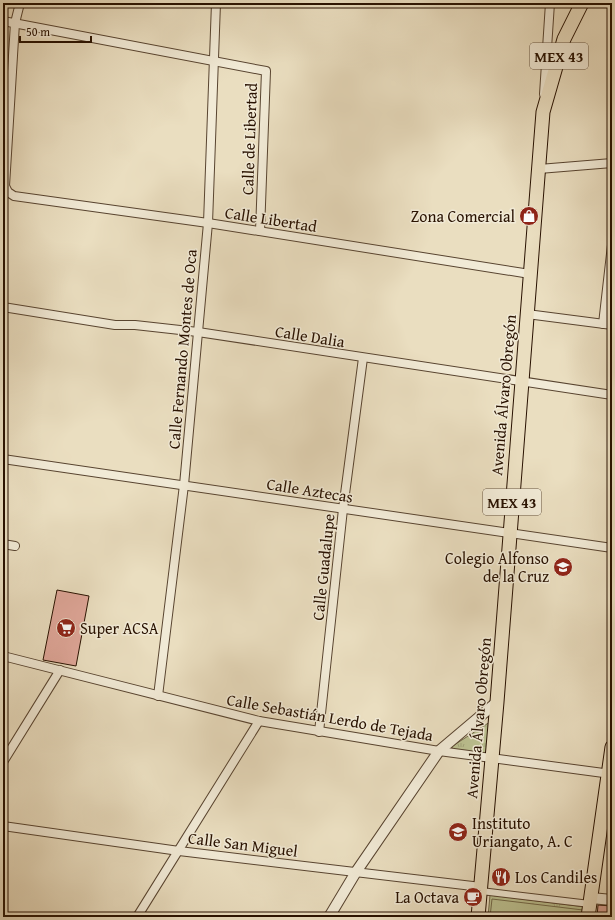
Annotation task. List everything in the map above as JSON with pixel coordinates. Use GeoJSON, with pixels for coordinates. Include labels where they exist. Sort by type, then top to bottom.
{"type":"FeatureCollection","features":[{"type":"Feature","properties":{"kind":"main road","name":"Avenida Álvaro Obregón"},"geometry":{"type":"LineString","coordinates":[[478,917],[497,702],[543,112],[564,39],[582,3]]}},
{"type":"Feature","properties":{"kind":"main road"},"geometry":{"type":"LineString","coordinates":[[590,906],[610,774],[612,748]]}},
{"type":"Feature","properties":{"kind":"street"},"geometry":{"type":"LineString","coordinates":[[15,23],[20,3]]}},
{"type":"Feature","properties":{"kind":"street","name":"Calle Fernando Montes de Oca"},"geometry":{"type":"LineString","coordinates":[[158,696],[184,485],[208,223],[216,3]]}},
{"type":"Feature","properties":{"kind":"street"},"geometry":{"type":"LineString","coordinates":[[543,112],[550,3]]}},
{"type":"Feature","properties":{"kind":"street"},"geometry":{"type":"LineString","coordinates":[[3,21],[214,61]]}},
{"type":"Feature","properties":{"kind":"street","name":"Calle Libertad"},"geometry":{"type":"LineString","coordinates":[[15,23],[5,186],[8,192],[14,196],[208,223],[530,274]]}},
{"type":"Feature","properties":{"kind":"street","name":"Calle de Libertad"},"geometry":{"type":"LineString","coordinates":[[214,61],[266,71],[260,231]]}},
{"type":"Feature","properties":{"kind":"street"},"geometry":{"type":"LineString","coordinates":[[539,169],[612,163]]}},
{"type":"Feature","properties":{"kind":"street"},"geometry":{"type":"LineString","coordinates":[[602,324],[612,245]]}},
{"type":"Feature","properties":{"kind":"street","name":"Calle Dalia"},"geometry":{"type":"LineString","coordinates":[[3,307],[115,326],[135,326],[198,332],[612,395]]}},
{"type":"Feature","properties":{"kind":"street"},"geometry":{"type":"LineString","coordinates":[[527,314],[612,325]]}},
{"type":"Feature","properties":{"kind":"street","name":"Calle Guadalupe"},"geometry":{"type":"LineString","coordinates":[[319,732],[343,510],[363,358]]}},
{"type":"Feature","properties":{"kind":"street","name":"Calle Aztecas"},"geometry":{"type":"LineString","coordinates":[[3,459],[343,510],[612,548]]}},
{"type":"Feature","properties":{"kind":"street"},"geometry":{"type":"LineString","coordinates":[[3,544],[15,546]]}},
{"type":"Feature","properties":{"kind":"street","name":"Calle Sebastián Lerdo de Tejada"},"geometry":{"type":"LineString","coordinates":[[3,656],[259,721],[439,751],[610,774]]}},
{"type":"Feature","properties":{"kind":"street"},"geometry":{"type":"LineString","coordinates":[[3,762],[60,670]]}},
{"type":"Feature","properties":{"kind":"street"},"geometry":{"type":"LineString","coordinates":[[330,917],[356,872],[439,751],[497,702]]}},
{"type":"Feature","properties":{"kind":"street"},"geometry":{"type":"LineString","coordinates":[[137,917],[259,721]]}},
{"type":"Feature","properties":{"kind":"street","name":"Calle San Miguel"},"geometry":{"type":"LineString","coordinates":[[3,826],[179,851],[356,872],[481,889]]}},
{"type":"Feature","properties":{"kind":"street"},"geometry":{"type":"LineString","coordinates":[[481,889],[590,906],[612,900]]}},
{"type":"Feature","properties":{"kind":"green space"},"geometry":{"type":"Polygon","coordinates":[[[493,720],[488,754],[456,750],[451,747],[493,720]]]}},
{"type":"Feature","properties":{"kind":"green space"},"geometry":{"type":"Polygon","coordinates":[[[490,895],[586,907],[585,917],[488,917],[490,895]]]}},
{"type":"Feature","properties":{"kind":"green space"},"geometry":{"type":"Polygon","coordinates":[[[492,899],[583,910],[582,917],[490,917],[492,899]]]}},
{"type":"Feature","properties":{"kind":"building","name":"Super ACSA"},"geometry":{"type":"Polygon","coordinates":[[[57,590],[89,596],[76,666],[43,660],[57,590]]]}},
{"type":"Feature","properties":{"kind":"building"},"geometry":{"type":"Polygon","coordinates":[[[598,905],[612,906],[612,917],[597,917],[598,905]]]}},
{"type":"Feature","properties":{"kind":"place","name":"Zona Comercial"},"geometry":{"type":"Point","coordinates":[529,216]}},
{"type":"Feature","properties":{"kind":"place","name":"Colegio Alfonso de la Cruz"},"geometry":{"type":"Point","coordinates":[563,567]}},
{"type":"Feature","properties":{"kind":"place","name":"Super ACSA"},"geometry":{"type":"Point","coordinates":[66,628]}},
{"type":"Feature","properties":{"kind":"place","name":"Instituto Uriangato, A. C"},"geometry":{"type":"Point","coordinates":[458,832]}},
{"type":"Feature","properties":{"kind":"place","name":"Los Candiles"},"geometry":{"type":"Point","coordinates":[501,877]}},
{"type":"Feature","properties":{"kind":"place","name":"La Octava"},"geometry":{"type":"Point","coordinates":[473,897]}}]}
